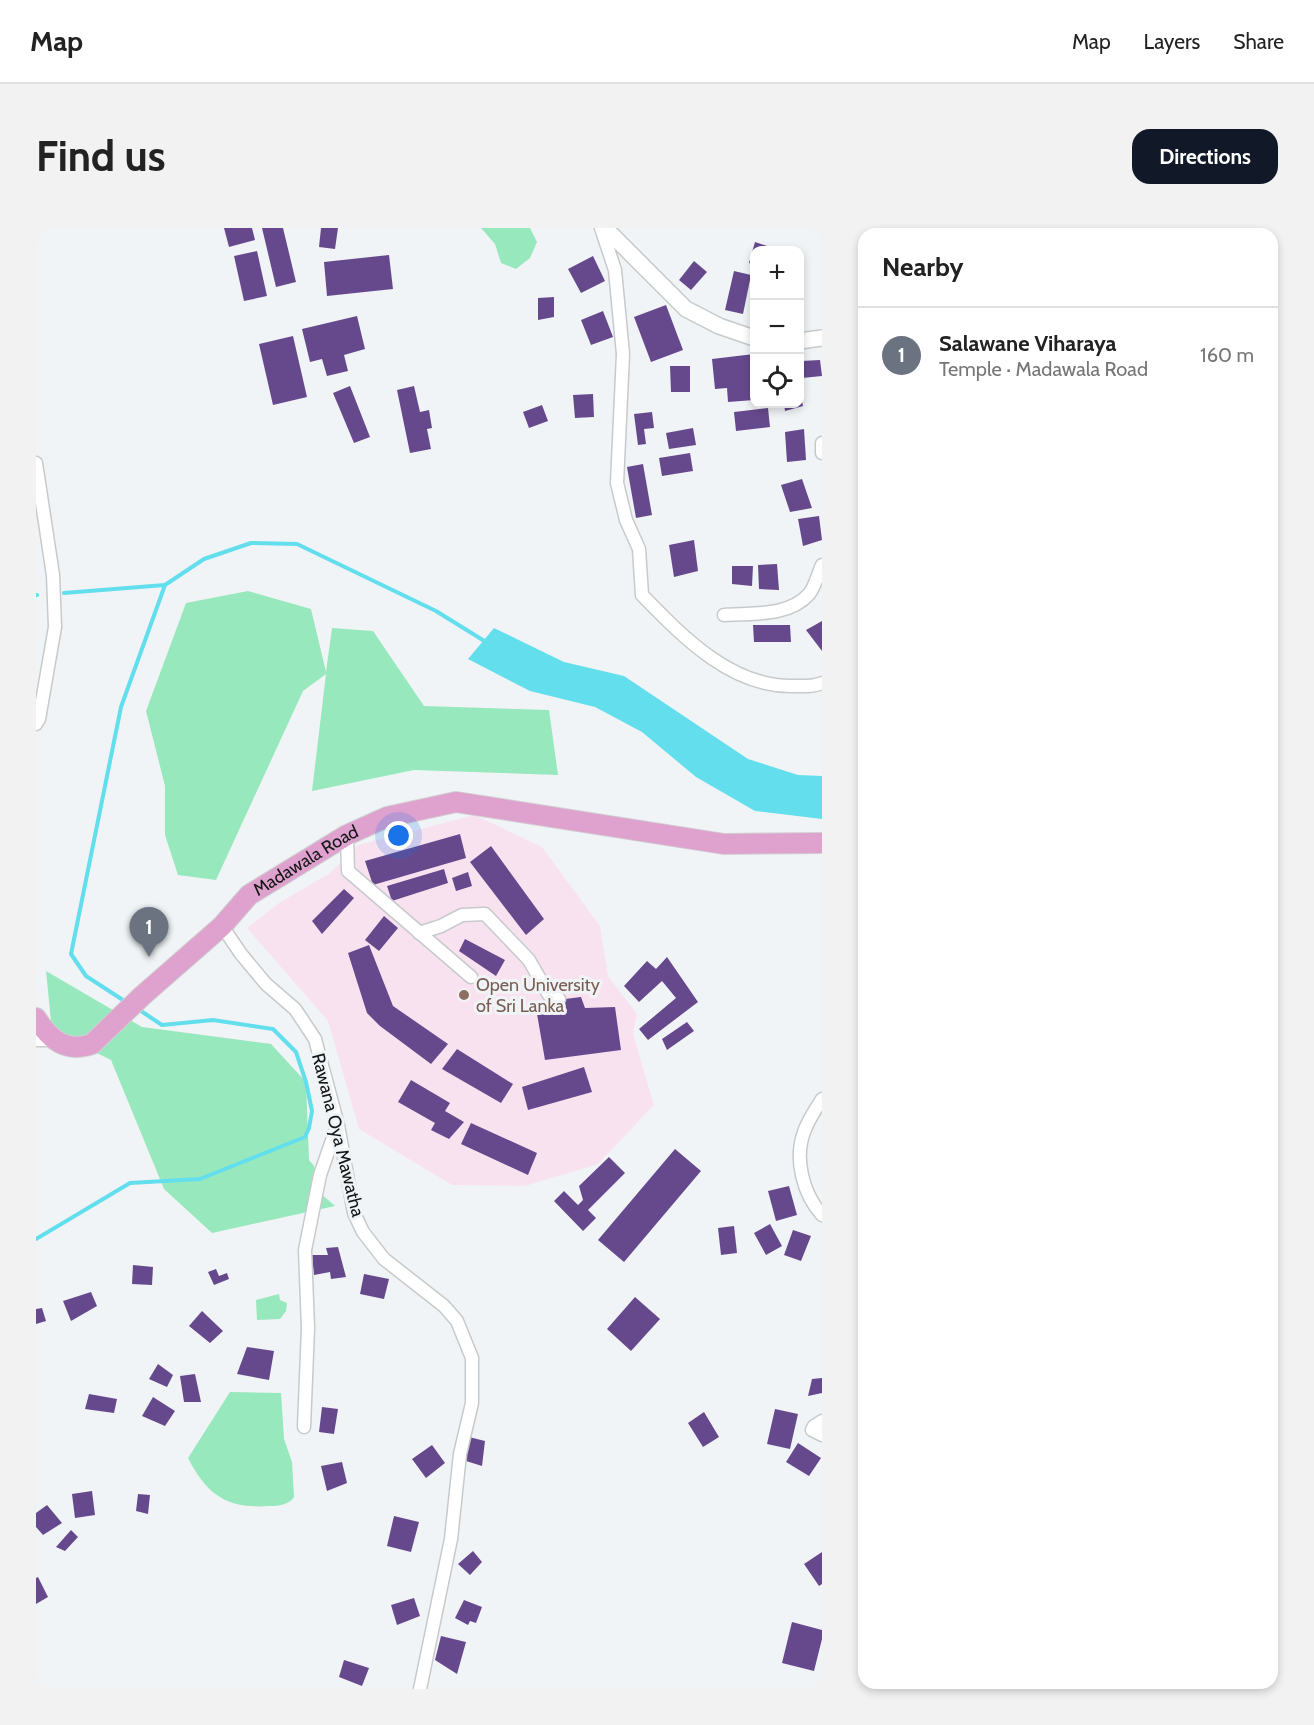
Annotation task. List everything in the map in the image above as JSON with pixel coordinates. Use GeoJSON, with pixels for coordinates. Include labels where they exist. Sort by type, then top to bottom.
{"type":"FeatureCollection","features":[{"type":"Feature","properties":{"kind":"main road","name":"Madawala Road"},"geometry":{"type":"LineString","coordinates":[[36,1018],[45,1040],[70,1047],[92,1044],[142,996],[222,927],[249,895],[347,835],[387,817],[456,802],[724,844],[822,843]]}},
{"type":"Feature","properties":{"kind":"street"},"geometry":{"type":"LineString","coordinates":[[603,228],[686,309],[719,326],[750,337]]}},
{"type":"Feature","properties":{"kind":"street"},"geometry":{"type":"LineString","coordinates":[[603,228],[615,270],[623,354],[617,483],[626,520],[639,549],[642,596],[669,623],[725,668],[755,680],[785,686],[816,686],[822,683]]}},
{"type":"Feature","properties":{"kind":"street"},"geometry":{"type":"LineString","coordinates":[[804,340],[822,338]]}},
{"type":"Feature","properties":{"kind":"street"},"geometry":{"type":"LineString","coordinates":[[822,443],[822,453]]}},
{"type":"Feature","properties":{"kind":"street"},"geometry":{"type":"LineString","coordinates":[[36,463],[53,575],[55,627],[39,719],[36,724]]}},
{"type":"Feature","properties":{"kind":"street"},"geometry":{"type":"LineString","coordinates":[[724,615],[777,612],[801,602],[810,593],[822,565]]}},
{"type":"Feature","properties":{"kind":"street"},"geometry":{"type":"LineString","coordinates":[[347,835],[348,871],[471,977]]}},
{"type":"Feature","properties":{"kind":"street"},"geometry":{"type":"LineString","coordinates":[[419,933],[441,926],[462,915],[485,914],[529,960],[549,995],[559,999]]}},
{"type":"Feature","properties":{"kind":"street","name":"Rawana Oya Mawatha"},"geometry":{"type":"LineString","coordinates":[[222,927],[266,984],[295,1009],[315,1039],[338,1125],[354,1214],[363,1232],[384,1259],[444,1306],[457,1321],[472,1358],[472,1403],[460,1454],[450,1539],[420,1689]]}},
{"type":"Feature","properties":{"kind":"street"},"geometry":{"type":"LineString","coordinates":[[822,1098],[803,1132],[799,1165],[811,1203],[822,1215]]}},
{"type":"Feature","properties":{"kind":"street"},"geometry":{"type":"LineString","coordinates":[[304,1427],[308,1328],[305,1250],[320,1175],[338,1125]]}},
{"type":"Feature","properties":{"kind":"street"},"geometry":{"type":"LineString","coordinates":[[822,1421],[812,1430],[822,1435]]}},
{"type":"Feature","properties":{"kind":"shaded area","name":"Open University of Sri Lanka"},"geometry":{"type":"Polygon","coordinates":[[[475,815],[542,847],[600,926],[608,976],[637,1014],[633,1034],[654,1105],[598,1164],[525,1186],[452,1185],[359,1129],[328,1021],[247,928],[279,903],[330,873],[358,845],[475,815]]]}},
{"type":"Feature","properties":{"kind":"green space"},"geometry":{"type":"Polygon","coordinates":[[[481,228],[530,228],[537,242],[530,258],[516,269],[501,263],[495,244],[481,228]]]}},
{"type":"Feature","properties":{"kind":"green space"},"geometry":{"type":"Polygon","coordinates":[[[248,591],[311,609],[326,672],[332,628],[373,631],[424,706],[549,710],[558,775],[414,770],[312,791],[326,674],[303,691],[216,880],[178,875],[165,835],[165,786],[146,711],[186,603],[248,591]]]}},
{"type":"Feature","properties":{"kind":"green space"},"geometry":{"type":"Polygon","coordinates":[[[46,971],[142,1027],[271,1044],[306,1082],[309,1160],[314,1166],[320,1193],[335,1206],[212,1233],[164,1189],[111,1060],[52,1031],[46,971]]]}},
{"type":"Feature","properties":{"kind":"green space"},"geometry":{"type":"Polygon","coordinates":[[[279,1294],[280,1300],[287,1303],[286,1311],[280,1319],[257,1320],[256,1300],[279,1294]]]}},
{"type":"Feature","properties":{"kind":"green space"},"geometry":{"type":"Polygon","coordinates":[[[230,1392],[281,1393],[284,1439],[292,1462],[294,1497],[292,1500],[276,1506],[241,1505],[230,1502],[211,1490],[195,1471],[188,1458],[230,1392]]]}},
{"type":"Feature","properties":{"kind":"water"},"geometry":{"type":"Polygon","coordinates":[[[494,628],[564,662],[624,676],[748,759],[798,775],[822,776],[822,819],[755,811],[696,777],[642,732],[595,707],[530,691],[468,659],[494,628]]]}},
{"type":"Feature","properties":{"kind":"building"},"geometry":{"type":"Polygon","coordinates":[[[224,228],[252,228],[255,240],[229,247],[224,228]]]}},
{"type":"Feature","properties":{"kind":"building"},"geometry":{"type":"Polygon","coordinates":[[[262,228],[283,228],[296,282],[276,287],[262,228]]]}},
{"type":"Feature","properties":{"kind":"building"},"geometry":{"type":"Polygon","coordinates":[[[321,228],[338,228],[335,249],[319,247],[321,228]]]}},
{"type":"Feature","properties":{"kind":"building"},"geometry":{"type":"Polygon","coordinates":[[[755,242],[767,246],[754,246],[755,242]]]}},
{"type":"Feature","properties":{"kind":"building"},"geometry":{"type":"Polygon","coordinates":[[[257,251],[267,296],[244,301],[234,256],[257,251]]]}},
{"type":"Feature","properties":{"kind":"building"},"geometry":{"type":"Polygon","coordinates":[[[389,255],[393,289],[327,296],[324,262],[389,255]]]}},
{"type":"Feature","properties":{"kind":"building"},"geometry":{"type":"Polygon","coordinates":[[[593,256],[605,281],[581,293],[568,269],[593,256]]]}},
{"type":"Feature","properties":{"kind":"building"},"geometry":{"type":"Polygon","coordinates":[[[694,261],[707,272],[691,290],[679,280],[694,261]]]}},
{"type":"Feature","properties":{"kind":"building"},"geometry":{"type":"Polygon","coordinates":[[[734,271],[750,275],[743,314],[725,310],[734,271]]]}},
{"type":"Feature","properties":{"kind":"building"},"geometry":{"type":"Polygon","coordinates":[[[554,297],[554,317],[538,320],[538,298],[554,297]]]}},
{"type":"Feature","properties":{"kind":"building"},"geometry":{"type":"Polygon","coordinates":[[[666,305],[683,350],[651,362],[634,317],[666,305]]]}},
{"type":"Feature","properties":{"kind":"building"},"geometry":{"type":"Polygon","coordinates":[[[603,311],[613,337],[591,345],[581,320],[603,311]]]}},
{"type":"Feature","properties":{"kind":"building"},"geometry":{"type":"Polygon","coordinates":[[[357,316],[365,349],[344,355],[348,371],[327,376],[322,359],[310,362],[302,329],[357,316]]]}},
{"type":"Feature","properties":{"kind":"building"},"geometry":{"type":"Polygon","coordinates":[[[293,336],[307,397],[273,405],[259,344],[293,336]]]}},
{"type":"Feature","properties":{"kind":"building"},"geometry":{"type":"Polygon","coordinates":[[[750,354],[750,400],[728,402],[727,388],[715,389],[712,359],[750,354]]]}},
{"type":"Feature","properties":{"kind":"building"},"geometry":{"type":"Polygon","coordinates":[[[820,360],[822,376],[804,378],[804,361],[820,360]]]}},
{"type":"Feature","properties":{"kind":"building"},"geometry":{"type":"Polygon","coordinates":[[[670,366],[690,366],[690,392],[671,392],[670,366]]]}},
{"type":"Feature","properties":{"kind":"building"},"geometry":{"type":"Polygon","coordinates":[[[350,386],[370,437],[354,443],[333,393],[350,386]]]}},
{"type":"Feature","properties":{"kind":"building"},"geometry":{"type":"Polygon","coordinates":[[[414,386],[420,412],[429,410],[432,428],[427,429],[431,449],[410,453],[397,390],[414,386]]]}},
{"type":"Feature","properties":{"kind":"building"},"geometry":{"type":"Polygon","coordinates":[[[593,394],[594,417],[575,418],[573,395],[593,394]]]}},
{"type":"Feature","properties":{"kind":"building"},"geometry":{"type":"Polygon","coordinates":[[[542,405],[548,421],[529,428],[523,412],[542,405]]]}},
{"type":"Feature","properties":{"kind":"building"},"geometry":{"type":"Polygon","coordinates":[[[768,408],[770,427],[736,431],[734,412],[768,408]]]}},
{"type":"Feature","properties":{"kind":"building"},"geometry":{"type":"Polygon","coordinates":[[[652,412],[654,428],[644,429],[646,444],[638,445],[634,414],[652,412]]]}},
{"type":"Feature","properties":{"kind":"building"},"geometry":{"type":"Polygon","coordinates":[[[693,428],[696,445],[669,449],[666,433],[693,428]]]}},
{"type":"Feature","properties":{"kind":"building"},"geometry":{"type":"Polygon","coordinates":[[[804,429],[806,460],[787,462],[785,432],[804,429]]]}},
{"type":"Feature","properties":{"kind":"building"},"geometry":{"type":"Polygon","coordinates":[[[690,453],[693,471],[662,476],[659,458],[690,453]]]}},
{"type":"Feature","properties":{"kind":"building"},"geometry":{"type":"Polygon","coordinates":[[[643,464],[652,515],[636,518],[627,467],[643,464]]]}},
{"type":"Feature","properties":{"kind":"building"},"geometry":{"type":"Polygon","coordinates":[[[802,479],[812,508],[790,512],[781,485],[802,479]]]}},
{"type":"Feature","properties":{"kind":"building"},"geometry":{"type":"Polygon","coordinates":[[[819,516],[822,540],[803,546],[798,519],[819,516]]]}},
{"type":"Feature","properties":{"kind":"building"},"geometry":{"type":"Polygon","coordinates":[[[694,540],[698,571],[674,577],[669,545],[694,540]]]}},
{"type":"Feature","properties":{"kind":"building"},"geometry":{"type":"Polygon","coordinates":[[[777,564],[779,590],[759,589],[758,565],[777,564]]]}},
{"type":"Feature","properties":{"kind":"building"},"geometry":{"type":"Polygon","coordinates":[[[732,566],[753,566],[752,586],[732,584],[732,566]]]}},
{"type":"Feature","properties":{"kind":"building"},"geometry":{"type":"Polygon","coordinates":[[[822,621],[822,651],[806,630],[822,621]]]}},
{"type":"Feature","properties":{"kind":"building"},"geometry":{"type":"Polygon","coordinates":[[[753,625],[790,625],[791,642],[754,642],[753,625]]]}},
{"type":"Feature","properties":{"kind":"building"},"geometry":{"type":"Polygon","coordinates":[[[460,834],[466,858],[373,885],[365,861],[460,834]]]}},
{"type":"Feature","properties":{"kind":"building"},"geometry":{"type":"Polygon","coordinates":[[[491,846],[544,919],[526,935],[470,862],[491,846]]]}},
{"type":"Feature","properties":{"kind":"building"},"geometry":{"type":"Polygon","coordinates":[[[444,869],[448,883],[392,901],[387,886],[444,869]]]}},
{"type":"Feature","properties":{"kind":"building"},"geometry":{"type":"Polygon","coordinates":[[[468,872],[472,886],[456,891],[452,878],[468,872]]]}},
{"type":"Feature","properties":{"kind":"building"},"geometry":{"type":"Polygon","coordinates":[[[344,889],[354,898],[322,934],[312,921],[344,889]]]}},
{"type":"Feature","properties":{"kind":"building"},"geometry":{"type":"Polygon","coordinates":[[[384,916],[398,928],[379,951],[365,940],[384,916]]]}},
{"type":"Feature","properties":{"kind":"building"},"geometry":{"type":"Polygon","coordinates":[[[465,939],[505,960],[496,976],[459,951],[465,939]]]}},
{"type":"Feature","properties":{"kind":"building"},"geometry":{"type":"Polygon","coordinates":[[[369,945],[393,1006],[448,1044],[431,1064],[380,1026],[367,1013],[348,953],[369,945]]]}},
{"type":"Feature","properties":{"kind":"building"},"geometry":{"type":"Polygon","coordinates":[[[667,957],[698,1002],[648,1040],[639,1029],[676,998],[662,981],[639,1002],[624,986],[647,961],[656,969],[667,957]]]}},
{"type":"Feature","properties":{"kind":"building"},"geometry":{"type":"Polygon","coordinates":[[[581,997],[585,1008],[615,1007],[621,1050],[545,1060],[537,1014],[565,1009],[565,999],[581,997]]]}},
{"type":"Feature","properties":{"kind":"building"},"geometry":{"type":"Polygon","coordinates":[[[687,1022],[694,1031],[667,1050],[662,1039],[687,1022]]]}},
{"type":"Feature","properties":{"kind":"building"},"geometry":{"type":"Polygon","coordinates":[[[457,1049],[513,1084],[501,1103],[442,1069],[457,1049]]]}},
{"type":"Feature","properties":{"kind":"building"},"geometry":{"type":"Polygon","coordinates":[[[584,1067],[592,1092],[528,1110],[522,1087],[584,1067]]]}},
{"type":"Feature","properties":{"kind":"building"},"geometry":{"type":"Polygon","coordinates":[[[411,1080],[450,1103],[445,1111],[464,1122],[449,1139],[431,1130],[435,1123],[398,1102],[411,1080]]]}},
{"type":"Feature","properties":{"kind":"building"},"geometry":{"type":"Polygon","coordinates":[[[471,1123],[537,1153],[528,1175],[461,1144],[471,1123]]]}},
{"type":"Feature","properties":{"kind":"building"},"geometry":{"type":"Polygon","coordinates":[[[675,1149],[701,1171],[624,1262],[598,1240],[675,1149]]]}},
{"type":"Feature","properties":{"kind":"building"},"geometry":{"type":"Polygon","coordinates":[[[609,1157],[625,1173],[588,1210],[596,1218],[583,1231],[554,1201],[564,1191],[578,1205],[583,1200],[579,1186],[609,1157]]]}},
{"type":"Feature","properties":{"kind":"building"},"geometry":{"type":"Polygon","coordinates":[[[789,1186],[797,1215],[776,1221],[768,1191],[789,1186]]]}},
{"type":"Feature","properties":{"kind":"building"},"geometry":{"type":"Polygon","coordinates":[[[770,1224],[782,1246],[766,1255],[754,1233],[770,1224]]]}},
{"type":"Feature","properties":{"kind":"building"},"geometry":{"type":"Polygon","coordinates":[[[734,1226],[737,1253],[721,1255],[718,1228],[734,1226]]]}},
{"type":"Feature","properties":{"kind":"building"},"geometry":{"type":"Polygon","coordinates":[[[793,1230],[811,1236],[801,1261],[784,1255],[793,1230]]]}},
{"type":"Feature","properties":{"kind":"building"},"geometry":{"type":"Polygon","coordinates":[[[338,1247],[346,1277],[331,1279],[330,1272],[314,1275],[312,1255],[328,1255],[326,1248],[338,1247]]]}},
{"type":"Feature","properties":{"kind":"building"},"geometry":{"type":"Polygon","coordinates":[[[133,1265],[153,1267],[152,1285],[132,1284],[133,1265]]]}},
{"type":"Feature","properties":{"kind":"building"},"geometry":{"type":"Polygon","coordinates":[[[216,1269],[219,1276],[227,1273],[229,1279],[214,1285],[208,1272],[216,1269]]]}},
{"type":"Feature","properties":{"kind":"building"},"geometry":{"type":"Polygon","coordinates":[[[364,1274],[389,1279],[384,1299],[360,1294],[364,1274]]]}},
{"type":"Feature","properties":{"kind":"building"},"geometry":{"type":"Polygon","coordinates":[[[91,1292],[97,1306],[71,1321],[63,1301],[91,1292]]]}},
{"type":"Feature","properties":{"kind":"building"},"geometry":{"type":"Polygon","coordinates":[[[635,1297],[660,1319],[631,1351],[607,1329],[635,1297]]]}},
{"type":"Feature","properties":{"kind":"building"},"geometry":{"type":"Polygon","coordinates":[[[42,1308],[46,1321],[36,1324],[36,1309],[42,1308]]]}},
{"type":"Feature","properties":{"kind":"building"},"geometry":{"type":"Polygon","coordinates":[[[202,1311],[223,1331],[210,1343],[189,1326],[202,1311]]]}},
{"type":"Feature","properties":{"kind":"building"},"geometry":{"type":"Polygon","coordinates":[[[247,1347],[274,1351],[269,1380],[237,1374],[247,1347]]]}},
{"type":"Feature","properties":{"kind":"building"},"geometry":{"type":"Polygon","coordinates":[[[158,1364],[173,1375],[167,1387],[149,1379],[158,1364]]]}},
{"type":"Feature","properties":{"kind":"building"},"geometry":{"type":"Polygon","coordinates":[[[195,1374],[201,1402],[184,1402],[180,1376],[195,1374]]]}},
{"type":"Feature","properties":{"kind":"building"},"geometry":{"type":"Polygon","coordinates":[[[822,1378],[822,1393],[808,1396],[812,1379],[822,1378]]]}},
{"type":"Feature","properties":{"kind":"building"},"geometry":{"type":"Polygon","coordinates":[[[89,1394],[117,1399],[114,1413],[85,1409],[89,1394]]]}},
{"type":"Feature","properties":{"kind":"building"},"geometry":{"type":"Polygon","coordinates":[[[153,1397],[175,1411],[165,1426],[142,1416],[153,1397]]]}},
{"type":"Feature","properties":{"kind":"building"},"geometry":{"type":"Polygon","coordinates":[[[322,1407],[338,1409],[334,1434],[319,1432],[322,1407]]]}},
{"type":"Feature","properties":{"kind":"building"},"geometry":{"type":"Polygon","coordinates":[[[775,1409],[798,1414],[790,1449],[767,1444],[775,1409]]]}},
{"type":"Feature","properties":{"kind":"building"},"geometry":{"type":"Polygon","coordinates":[[[704,1412],[719,1437],[703,1447],[688,1423],[704,1412]]]}},
{"type":"Feature","properties":{"kind":"building"},"geometry":{"type":"Polygon","coordinates":[[[469,1437],[485,1441],[482,1466],[466,1461],[469,1437]]]}},
{"type":"Feature","properties":{"kind":"building"},"geometry":{"type":"Polygon","coordinates":[[[798,1443],[821,1458],[809,1476],[786,1462],[798,1443]]]}},
{"type":"Feature","properties":{"kind":"building"},"geometry":{"type":"Polygon","coordinates":[[[432,1445],[445,1463],[426,1478],[412,1459],[432,1445]]]}},
{"type":"Feature","properties":{"kind":"building"},"geometry":{"type":"Polygon","coordinates":[[[342,1462],[347,1483],[327,1491],[321,1466],[342,1462]]]}},
{"type":"Feature","properties":{"kind":"building"},"geometry":{"type":"Polygon","coordinates":[[[92,1491],[95,1515],[75,1518],[72,1494],[92,1491]]]}},
{"type":"Feature","properties":{"kind":"building"},"geometry":{"type":"Polygon","coordinates":[[[138,1494],[150,1495],[148,1514],[136,1511],[138,1494]]]}},
{"type":"Feature","properties":{"kind":"building"},"geometry":{"type":"Polygon","coordinates":[[[47,1505],[62,1523],[43,1535],[36,1527],[36,1513],[47,1505]]]}},
{"type":"Feature","properties":{"kind":"building"},"geometry":{"type":"Polygon","coordinates":[[[394,1516],[419,1522],[411,1552],[387,1546],[394,1516]]]}},
{"type":"Feature","properties":{"kind":"building"},"geometry":{"type":"Polygon","coordinates":[[[71,1530],[78,1537],[65,1551],[56,1547],[71,1530]]]}},
{"type":"Feature","properties":{"kind":"building"},"geometry":{"type":"Polygon","coordinates":[[[473,1551],[482,1562],[470,1575],[458,1564],[473,1551]]]}},
{"type":"Feature","properties":{"kind":"building"},"geometry":{"type":"Polygon","coordinates":[[[822,1552],[822,1584],[819,1586],[804,1564],[822,1552]]]}},
{"type":"Feature","properties":{"kind":"building"},"geometry":{"type":"Polygon","coordinates":[[[38,1577],[48,1597],[36,1604],[36,1578],[38,1577]]]}},
{"type":"Feature","properties":{"kind":"building"},"geometry":{"type":"Polygon","coordinates":[[[414,1598],[420,1616],[397,1625],[391,1605],[414,1598]]]}},
{"type":"Feature","properties":{"kind":"building"},"geometry":{"type":"Polygon","coordinates":[[[464,1600],[482,1607],[476,1623],[470,1621],[468,1625],[455,1618],[464,1600]]]}},
{"type":"Feature","properties":{"kind":"building"},"geometry":{"type":"Polygon","coordinates":[[[792,1622],[822,1630],[814,1671],[782,1663],[792,1622]]]}},
{"type":"Feature","properties":{"kind":"building"},"geometry":{"type":"Polygon","coordinates":[[[441,1636],[466,1642],[457,1674],[435,1660],[441,1636]]]}},
{"type":"Feature","properties":{"kind":"building"},"geometry":{"type":"Polygon","coordinates":[[[344,1660],[369,1668],[362,1686],[339,1677],[344,1660]]]}},
{"type":"Feature","properties":{"kind":"waterway"},"geometry":{"type":"LineString","coordinates":[[126,1002],[86,976],[71,954],[121,707],[165,585],[204,559],[251,543],[297,544],[436,611],[486,642]]}},
{"type":"Feature","properties":{"kind":"waterway"},"geometry":{"type":"LineString","coordinates":[[64,593],[165,585]]}},
{"type":"Feature","properties":{"kind":"waterway"},"geometry":{"type":"LineString","coordinates":[[36,1239],[130,1183],[200,1179],[305,1137],[309,1128],[312,1111],[296,1052],[273,1029],[213,1020],[162,1025],[138,1009]]}},
{"type":"Feature","properties":{"kind":"place","name":"Salawane Viharaya"},"geometry":{"type":"Point","coordinates":[149,957]}},
{"type":"Feature","properties":{"kind":"place","name":"Open University of Sri Lanka"},"geometry":{"type":"Point","coordinates":[464,995]}}]}
